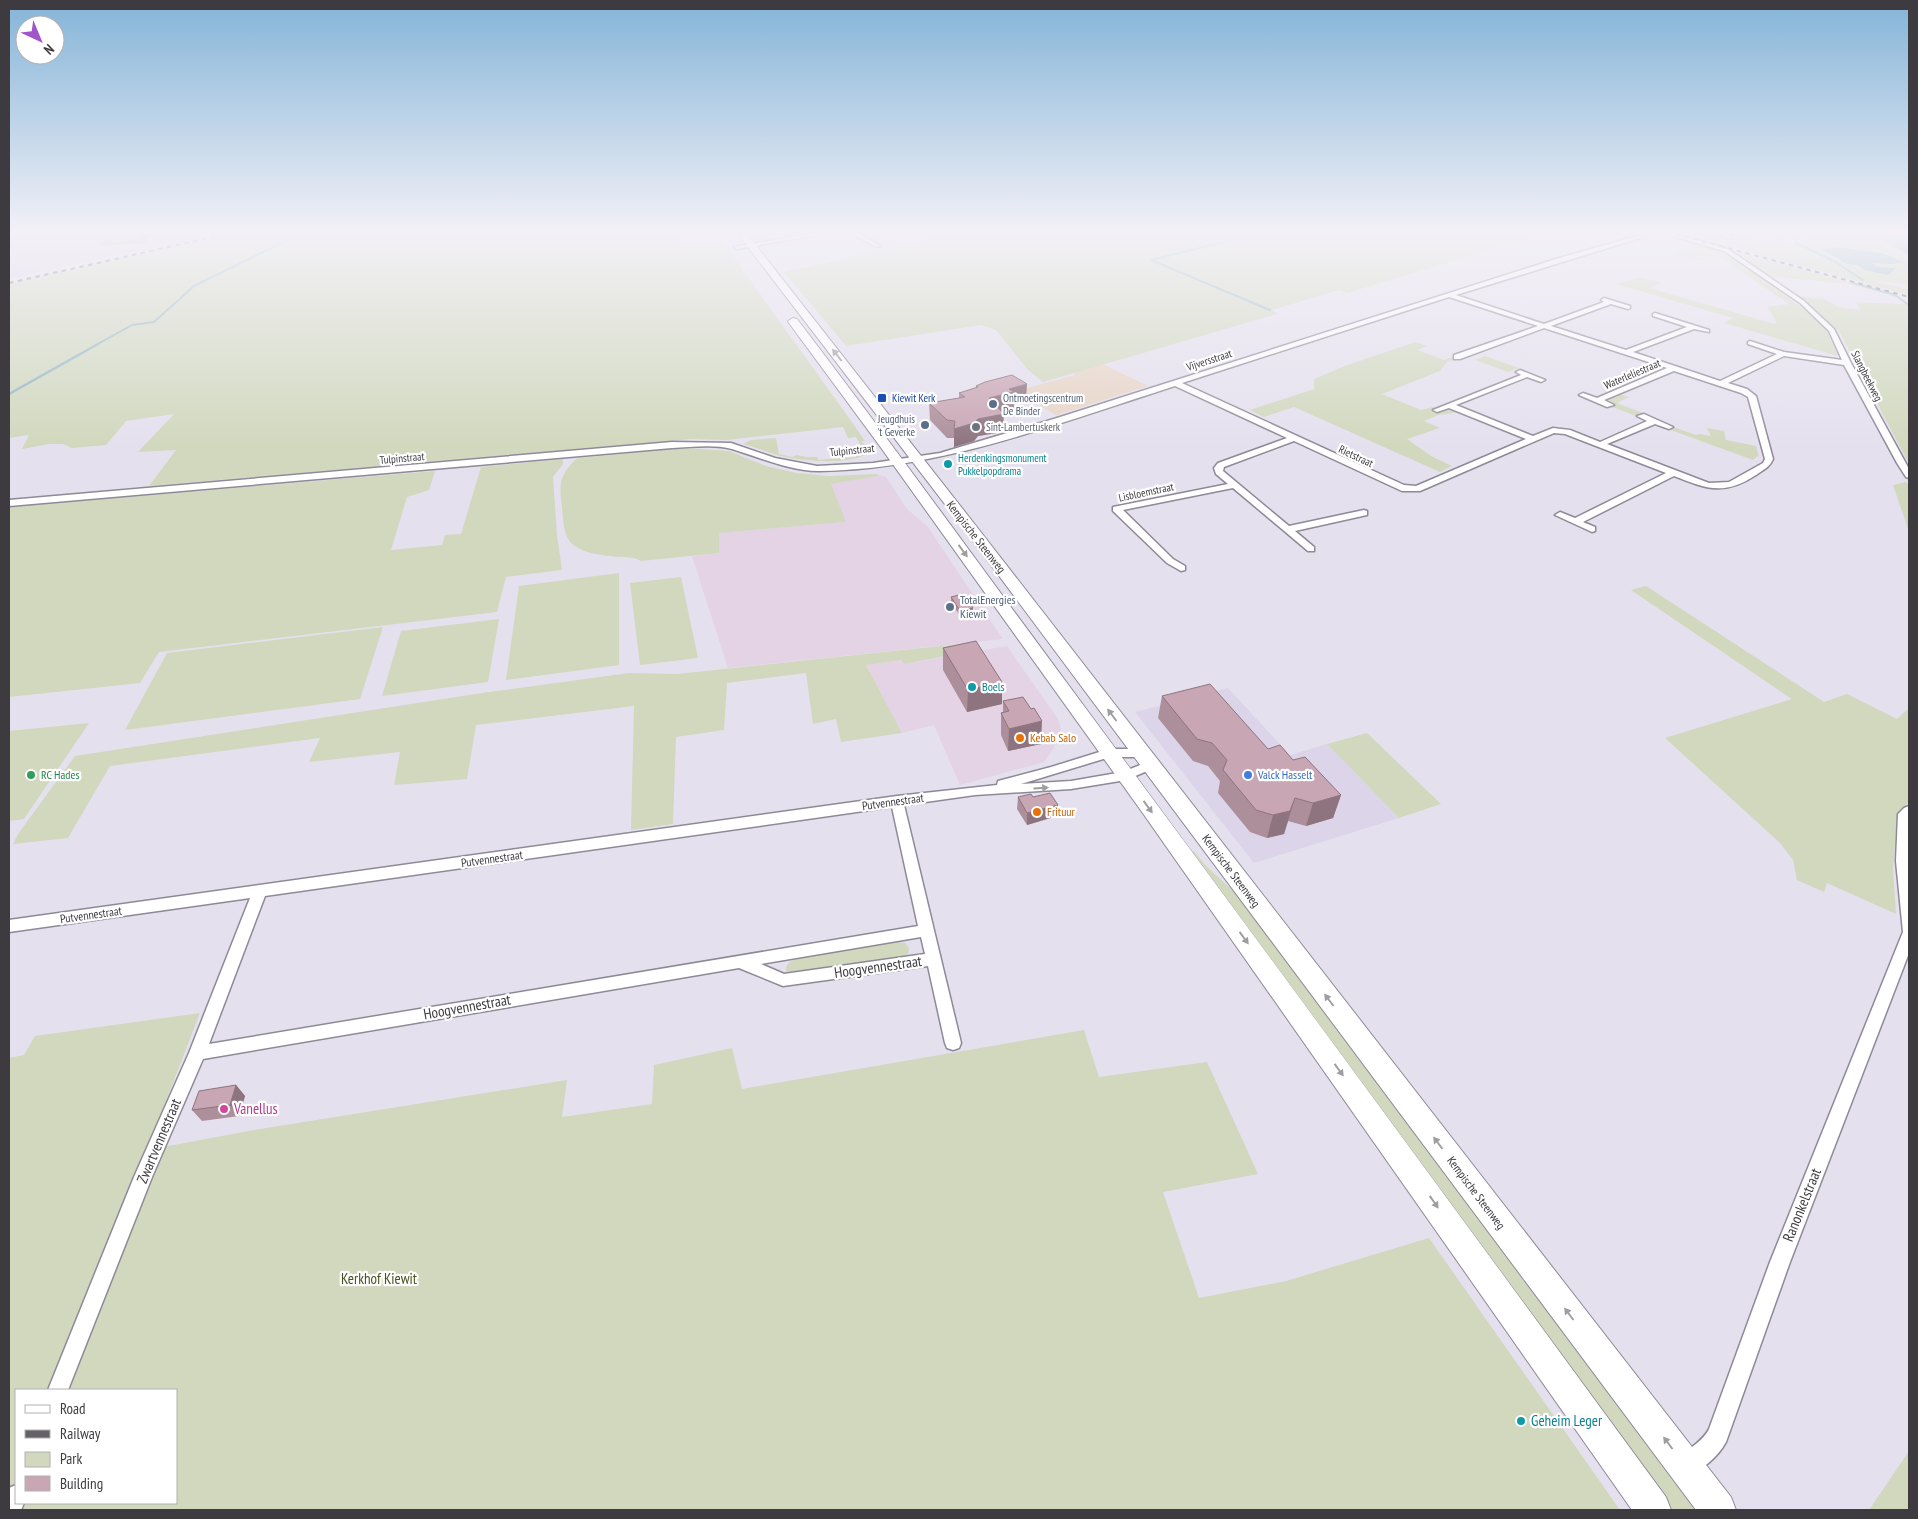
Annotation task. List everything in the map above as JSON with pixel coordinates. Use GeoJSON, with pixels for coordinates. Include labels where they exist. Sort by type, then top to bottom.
{"type":"FeatureCollection","features":[{"type":"Feature","properties":{"kind":"main road","name":"Kempische Steenweg"},"geometry":{"type":"LineString","coordinates":[[797,305],[914,456],[1132,762],[1409,1167],[1653,1510]]}},
{"type":"Feature","properties":{"kind":"main road","name":"Kempische Steenweg"},"geometry":{"type":"LineString","coordinates":[[785,311],[896,459],[1718,1510]]}},
{"type":"Feature","properties":{"kind":"street","name":"Vijversstraat"},"geometry":{"type":"LineString","coordinates":[[914,456],[941,455],[975,446],[1419,305]]}},
{"type":"Feature","properties":{"kind":"street","name":"Waterleliestraat"},"geometry":{"type":"LineString","coordinates":[[1480,305],[1744,390],[1752,396],[1769,459],[1767,464],[1729,487],[1720,488]]}},
{"type":"Feature","properties":{"kind":"street"},"geometry":{"type":"LineString","coordinates":[[1457,357],[1601,305]]}},
{"type":"Feature","properties":{"kind":"street"},"geometry":{"type":"LineString","coordinates":[[1620,305],[1628,307]]}},
{"type":"Feature","properties":{"kind":"street","name":"Slangbeekweg"},"geometry":{"type":"LineString","coordinates":[[1804,305],[1814,312],[1832,330],[1847,363],[1901,464],[1909,475]]}},
{"type":"Feature","properties":{"kind":"street"},"geometry":{"type":"LineString","coordinates":[[1655,315],[1707,331]]}},
{"type":"Feature","properties":{"kind":"street","name":"Waterleliestraat"},"geometry":{"type":"LineString","coordinates":[[1627,352],[1693,326]]}},
{"type":"Feature","properties":{"kind":"street"},"geometry":{"type":"LineString","coordinates":[[1750,343],[1783,354],[1847,363]]}},
{"type":"Feature","properties":{"kind":"street"},"geometry":{"type":"LineString","coordinates":[[1467,353],[1477,357]]}},
{"type":"Feature","properties":{"kind":"street"},"geometry":{"type":"LineString","coordinates":[[1722,383],[1783,354]]}},
{"type":"Feature","properties":{"kind":"street","name":"Waterleliestraat"},"geometry":{"type":"LineString","coordinates":[[1598,400],[1674,368]]}},
{"type":"Feature","properties":{"kind":"street"},"geometry":{"type":"LineString","coordinates":[[1515,371],[1541,380]]}},
{"type":"Feature","properties":{"kind":"street"},"geometry":{"type":"LineString","coordinates":[[1437,410],[1527,375]]}},
{"type":"Feature","properties":{"kind":"street","name":"Rietstraat"},"geometry":{"type":"LineString","coordinates":[[1175,382],[1402,488],[1417,489],[1553,430],[1567,432],[1708,486],[1720,488]]}},
{"type":"Feature","properties":{"kind":"street","name":"Waterleliestraat"},"geometry":{"type":"LineString","coordinates":[[1583,395],[1610,405]]}},
{"type":"Feature","properties":{"kind":"street"},"geometry":{"type":"LineString","coordinates":[[1449,405],[1532,438]]}},
{"type":"Feature","properties":{"kind":"street"},"geometry":{"type":"LineString","coordinates":[[1641,416],[1669,426]]}},
{"type":"Feature","properties":{"kind":"street"},"geometry":{"type":"LineString","coordinates":[[1601,444],[1655,421]]}},
{"type":"Feature","properties":{"kind":"street"},"geometry":{"type":"LineString","coordinates":[[1292,438],[1221,465],[1218,468],[1219,472],[1311,549]]}},
{"type":"Feature","properties":{"kind":"street","name":"Tulpinstraat"},"geometry":{"type":"LineString","coordinates":[[9,503],[681,444],[731,446],[773,460],[817,470],[844,469],[914,456]]}},
{"type":"Feature","properties":{"kind":"street"},"geometry":{"type":"LineString","coordinates":[[1575,522],[1673,473]]}},
{"type":"Feature","properties":{"kind":"street","name":"Lisbloemstraat"},"geometry":{"type":"LineString","coordinates":[[1181,568],[1170,561],[1116,509],[1236,486]]}},
{"type":"Feature","properties":{"kind":"street"},"geometry":{"type":"LineString","coordinates":[[1341,509],[1350,516]]}},
{"type":"Feature","properties":{"kind":"street"},"geometry":{"type":"LineString","coordinates":[[1289,529],[1364,513]]}},
{"type":"Feature","properties":{"kind":"street"},"geometry":{"type":"LineString","coordinates":[[1560,516],[1592,529]]}},
{"type":"Feature","properties":{"kind":"street","name":"Putvennestraat"},"geometry":{"type":"LineString","coordinates":[[975,791],[1054,771],[1132,762]]}},
{"type":"Feature","properties":{"kind":"street","name":"Putvennestraat"},"geometry":{"type":"LineString","coordinates":[[9,926],[897,801],[975,791],[1060,787],[1132,762]]}},
{"type":"Feature","properties":{"kind":"street","name":"Hoogvennestraat"},"geometry":{"type":"LineString","coordinates":[[897,801],[953,1043]]}},
{"type":"Feature","properties":{"kind":"street"},"geometry":{"type":"LineString","coordinates":[[1909,811],[1905,814],[1903,861],[1909,929]]}},
{"type":"Feature","properties":{"kind":"street","name":"Zwartvennestraat"},"geometry":{"type":"LineString","coordinates":[[58,1389],[143,1178],[197,1054],[259,892]]}},
{"type":"Feature","properties":{"kind":"street","name":"Hoogvennestraat"},"geometry":{"type":"LineString","coordinates":[[197,1054],[927,930]]}},
{"type":"Feature","properties":{"kind":"street","name":"Ranonkelstraat"},"geometry":{"type":"LineString","coordinates":[[1686,1467],[1712,1446],[1718,1434],[1780,1262],[1909,936]]}},
{"type":"Feature","properties":{"kind":"street","name":"Hoogvennestraat"},"geometry":{"type":"LineString","coordinates":[[738,961],[783,980],[933,959]]}},
{"type":"Feature","properties":{"kind":"street"},"geometry":{"type":"LineString","coordinates":[[10,1510],[15,1498]]}},
{"type":"Feature","properties":{"kind":"shaded area"},"geometry":{"type":"Polygon","coordinates":[[[1103,364],[1148,386],[1056,415],[1023,395],[1011,392],[1076,375],[1072,373],[1103,364]]]}},
{"type":"Feature","properties":{"kind":"shaded area"},"geometry":{"type":"Polygon","coordinates":[[[877,474],[886,477],[907,509],[928,527],[1003,639],[728,668],[692,556],[719,553],[718,533],[845,522],[831,484],[877,476],[877,474]]]}},
{"type":"Feature","properties":{"kind":"shaded area"},"geometry":{"type":"Polygon","coordinates":[[[1007,646],[1058,719],[1061,729],[1053,749],[1044,762],[960,785],[934,725],[902,733],[866,665],[903,660],[904,664],[1007,646]]]}},
{"type":"Feature","properties":{"kind":"shaded area"},"geometry":{"type":"Polygon","coordinates":[[[1228,688],[1290,755],[1327,744],[1399,818],[1254,863],[1135,712],[1228,688]]]}},
{"type":"Feature","properties":{"kind":"green space"},"geometry":{"type":"Polygon","coordinates":[[[9,305],[768,305],[854,425],[865,441],[861,442],[866,445],[869,452],[861,456],[840,461],[814,461],[781,456],[743,444],[751,440],[776,438],[779,454],[792,457],[797,455],[818,457],[818,460],[856,457],[857,451],[863,449],[856,437],[848,438],[843,427],[726,440],[691,439],[149,486],[176,450],[138,452],[174,414],[126,421],[106,445],[72,448],[63,444],[49,444],[22,449],[29,435],[9,438],[9,305]]]}},
{"type":"Feature","properties":{"kind":"green space"},"geometry":{"type":"Polygon","coordinates":[[[812,305],[1289,305],[1272,310],[1277,314],[1043,382],[1028,370],[996,330],[981,325],[846,346],[812,305]]]}},
{"type":"Feature","properties":{"kind":"green space"},"geometry":{"type":"Polygon","coordinates":[[[1688,305],[1708,305],[1775,324],[1776,321],[1767,307],[1798,305],[1826,329],[1838,356],[1724,323],[1733,318],[1688,305]]]}},
{"type":"Feature","properties":{"kind":"green space"},"geometry":{"type":"Polygon","coordinates":[[[1808,305],[1835,305],[1860,310],[1857,305],[1909,305],[1909,464],[1839,331],[1808,305]]]}},
{"type":"Feature","properties":{"kind":"green space"},"geometry":{"type":"Polygon","coordinates":[[[1415,342],[1427,346],[1417,350],[1444,360],[1453,357],[1458,358],[1447,362],[1440,371],[1382,394],[1421,410],[1435,407],[1431,410],[1437,413],[1448,410],[1460,412],[1438,415],[1424,421],[1440,428],[1407,439],[1431,456],[1452,466],[1440,472],[1294,407],[1264,417],[1250,410],[1314,389],[1314,379],[1342,367],[1415,342]]]}},
{"type":"Feature","properties":{"kind":"green space"},"geometry":{"type":"Polygon","coordinates":[[[1485,356],[1519,368],[1508,372],[1475,360],[1485,356]]]}},
{"type":"Feature","properties":{"kind":"green space"},"geometry":{"type":"Polygon","coordinates":[[[1620,394],[1629,397],[1617,403],[1643,413],[1636,416],[1610,406],[1613,404],[1608,399],[1620,394]]]}},
{"type":"Feature","properties":{"kind":"green space"},"geometry":{"type":"Polygon","coordinates":[[[1673,427],[1696,435],[1711,436],[1707,428],[1724,431],[1726,440],[1756,446],[1759,457],[1757,456],[1753,460],[1668,429],[1673,427]]]}},
{"type":"Feature","properties":{"kind":"green space"},"geometry":{"type":"Polygon","coordinates":[[[686,448],[729,451],[766,466],[796,473],[829,476],[877,474],[877,476],[831,484],[846,522],[719,533],[719,553],[641,561],[588,552],[574,546],[569,541],[564,524],[561,486],[566,470],[576,459],[686,448]]]}},
{"type":"Feature","properties":{"kind":"green space"},"geometry":{"type":"Polygon","coordinates":[[[563,459],[563,464],[553,477],[557,535],[562,570],[506,577],[497,612],[159,652],[140,683],[9,697],[9,507],[435,471],[429,490],[407,497],[391,550],[442,545],[445,535],[461,534],[481,467],[563,459]]]}},
{"type":"Feature","properties":{"kind":"green space"},"geometry":{"type":"Polygon","coordinates":[[[1906,482],[1909,485],[1909,532],[1893,485],[1906,482]]]}},
{"type":"Feature","properties":{"kind":"green space"},"geometry":{"type":"Polygon","coordinates":[[[619,573],[619,665],[506,680],[519,586],[619,573]]]}},
{"type":"Feature","properties":{"kind":"green space"},"geometry":{"type":"Polygon","coordinates":[[[681,577],[698,658],[640,665],[630,583],[681,577]]]}},
{"type":"Feature","properties":{"kind":"green space"},"geometry":{"type":"Polygon","coordinates":[[[1646,586],[1824,702],[1847,694],[1897,719],[1909,708],[1909,801],[1897,819],[1893,870],[1896,914],[1827,883],[1824,892],[1797,880],[1793,860],[1780,843],[1665,738],[1792,699],[1631,590],[1646,586]]]}},
{"type":"Feature","properties":{"kind":"green space"},"geometry":{"type":"Polygon","coordinates":[[[499,619],[488,682],[382,696],[401,631],[499,619]]]}},
{"type":"Feature","properties":{"kind":"green space"},"geometry":{"type":"Polygon","coordinates":[[[383,627],[360,699],[125,730],[167,653],[383,627]]]}},
{"type":"Feature","properties":{"kind":"green space"},"geometry":{"type":"Polygon","coordinates":[[[969,643],[972,651],[904,664],[902,660],[866,665],[902,733],[841,742],[836,719],[813,724],[806,673],[727,683],[724,730],[676,737],[673,824],[631,830],[634,706],[476,725],[467,779],[394,785],[400,752],[309,762],[320,738],[110,766],[68,838],[13,844],[18,834],[75,756],[482,693],[629,673],[677,674],[969,643]]]}},
{"type":"Feature","properties":{"kind":"green space","name":"RC Hades"},"geometry":{"type":"Polygon","coordinates":[[[89,723],[24,819],[9,821],[9,731],[89,723]]]}},
{"type":"Feature","properties":{"kind":"green space"},"geometry":{"type":"Polygon","coordinates":[[[1367,733],[1441,804],[1399,818],[1327,744],[1367,733]]]}},
{"type":"Feature","properties":{"kind":"green space"},"geometry":{"type":"Polygon","coordinates":[[[1194,851],[1205,865],[1243,900],[1699,1510],[1671,1510],[1199,868],[1190,852],[1194,851]]]}},
{"type":"Feature","properties":{"kind":"green space"},"geometry":{"type":"Polygon","coordinates":[[[898,942],[905,943],[909,948],[908,955],[904,958],[787,974],[786,968],[788,964],[796,959],[898,942]]]}},
{"type":"Feature","properties":{"kind":"green space","name":"Kerkhof Kiewit"},"geometry":{"type":"Polygon","coordinates":[[[200,1013],[147,1150],[254,1130],[567,1080],[562,1117],[652,1104],[654,1065],[732,1048],[742,1089],[1084,1030],[1099,1077],[1207,1062],[1258,1174],[1163,1192],[1199,1298],[1286,1281],[1429,1238],[1620,1510],[9,1510],[9,1058],[24,1055],[35,1036],[200,1013]]]}},
{"type":"Feature","properties":{"kind":"green space"},"geometry":{"type":"Polygon","coordinates":[[[1909,1451],[1909,1510],[1869,1510],[1909,1451]]]}},
{"type":"Feature","properties":{"kind":"building"},"geometry":{"type":"Polygon","coordinates":[[[1012,375],[1027,384],[1009,389],[1014,392],[989,398],[1004,414],[978,419],[974,423],[954,429],[955,421],[947,420],[929,403],[965,397],[959,393],[978,387],[976,386],[985,382],[1012,375]]]}},
{"type":"Feature","properties":{"kind":"building"},"geometry":{"type":"Polygon","coordinates":[[[963,594],[973,608],[960,611],[951,597],[963,594]]]}},
{"type":"Feature","properties":{"kind":"building"},"geometry":{"type":"Polygon","coordinates":[[[976,641],[1002,682],[968,690],[943,648],[976,641]]]}},
{"type":"Feature","properties":{"kind":"building"},"geometry":{"type":"Polygon","coordinates":[[[1210,684],[1268,749],[1280,745],[1293,760],[1305,757],[1341,795],[1313,803],[1295,798],[1290,811],[1273,815],[1256,810],[1223,770],[1227,760],[1212,743],[1197,739],[1162,696],[1210,684]]]}},
{"type":"Feature","properties":{"kind":"building"},"geometry":{"type":"Polygon","coordinates":[[[1023,697],[1031,709],[1034,708],[1042,721],[1009,729],[1001,713],[1009,711],[1003,701],[1023,697]]]}},
{"type":"Feature","properties":{"kind":"building"},"geometry":{"type":"Polygon","coordinates":[[[1050,793],[1058,805],[1027,813],[1018,797],[1031,794],[1033,797],[1050,793]]]}},
{"type":"Feature","properties":{"kind":"building"},"geometry":{"type":"Polygon","coordinates":[[[236,1085],[230,1105],[192,1110],[199,1091],[236,1085]]]}},
{"type":"Feature","properties":{"kind":"waterway"},"geometry":{"type":"LineString","coordinates":[[96,345],[132,325],[154,322],[173,305]]}},
{"type":"Feature","properties":{"kind":"waterway"},"geometry":{"type":"LineString","coordinates":[[1258,305],[1270,310]]}},
{"type":"Feature","properties":{"kind":"waterway"},"geometry":{"type":"LineString","coordinates":[[9,394],[98,344]]}},
{"type":"Feature","properties":{"kind":"place","name":"Kiewit Kerk"},"geometry":{"type":"Point","coordinates":[882,398]}},
{"type":"Feature","properties":{"kind":"place","name":"Ontmoetingscentrum De Binder"},"geometry":{"type":"Point","coordinates":[993,404]}},
{"type":"Feature","properties":{"kind":"place","name":"Jeugdhuis 't Geverke"},"geometry":{"type":"Point","coordinates":[925,425]}},
{"type":"Feature","properties":{"kind":"place","name":"Sint-Lambertuskerk"},"geometry":{"type":"Point","coordinates":[976,427]}},
{"type":"Feature","properties":{"kind":"place","name":"Herdenkingsmonument Pukkelpopdrama"},"geometry":{"type":"Point","coordinates":[948,464]}},
{"type":"Feature","properties":{"kind":"place","name":"TotalEnergies Kiewit"},"geometry":{"type":"Point","coordinates":[950,607]}},
{"type":"Feature","properties":{"kind":"place","name":"Boels"},"geometry":{"type":"Point","coordinates":[972,687]}},
{"type":"Feature","properties":{"kind":"place","name":"Kebab Salo"},"geometry":{"type":"Point","coordinates":[1020,738]}},
{"type":"Feature","properties":{"kind":"place","name":"RC Hades"},"geometry":{"type":"Point","coordinates":[31,775]}},
{"type":"Feature","properties":{"kind":"place","name":"Valck Hasselt"},"geometry":{"type":"Point","coordinates":[1248,775]}},
{"type":"Feature","properties":{"kind":"place","name":"Frituur"},"geometry":{"type":"Point","coordinates":[1037,812]}},
{"type":"Feature","properties":{"kind":"place","name":"Vanellus"},"geometry":{"type":"Point","coordinates":[224,1109]}},
{"type":"Feature","properties":{"kind":"place","name":"Geheim Leger"},"geometry":{"type":"Point","coordinates":[1521,1421]}}]}
